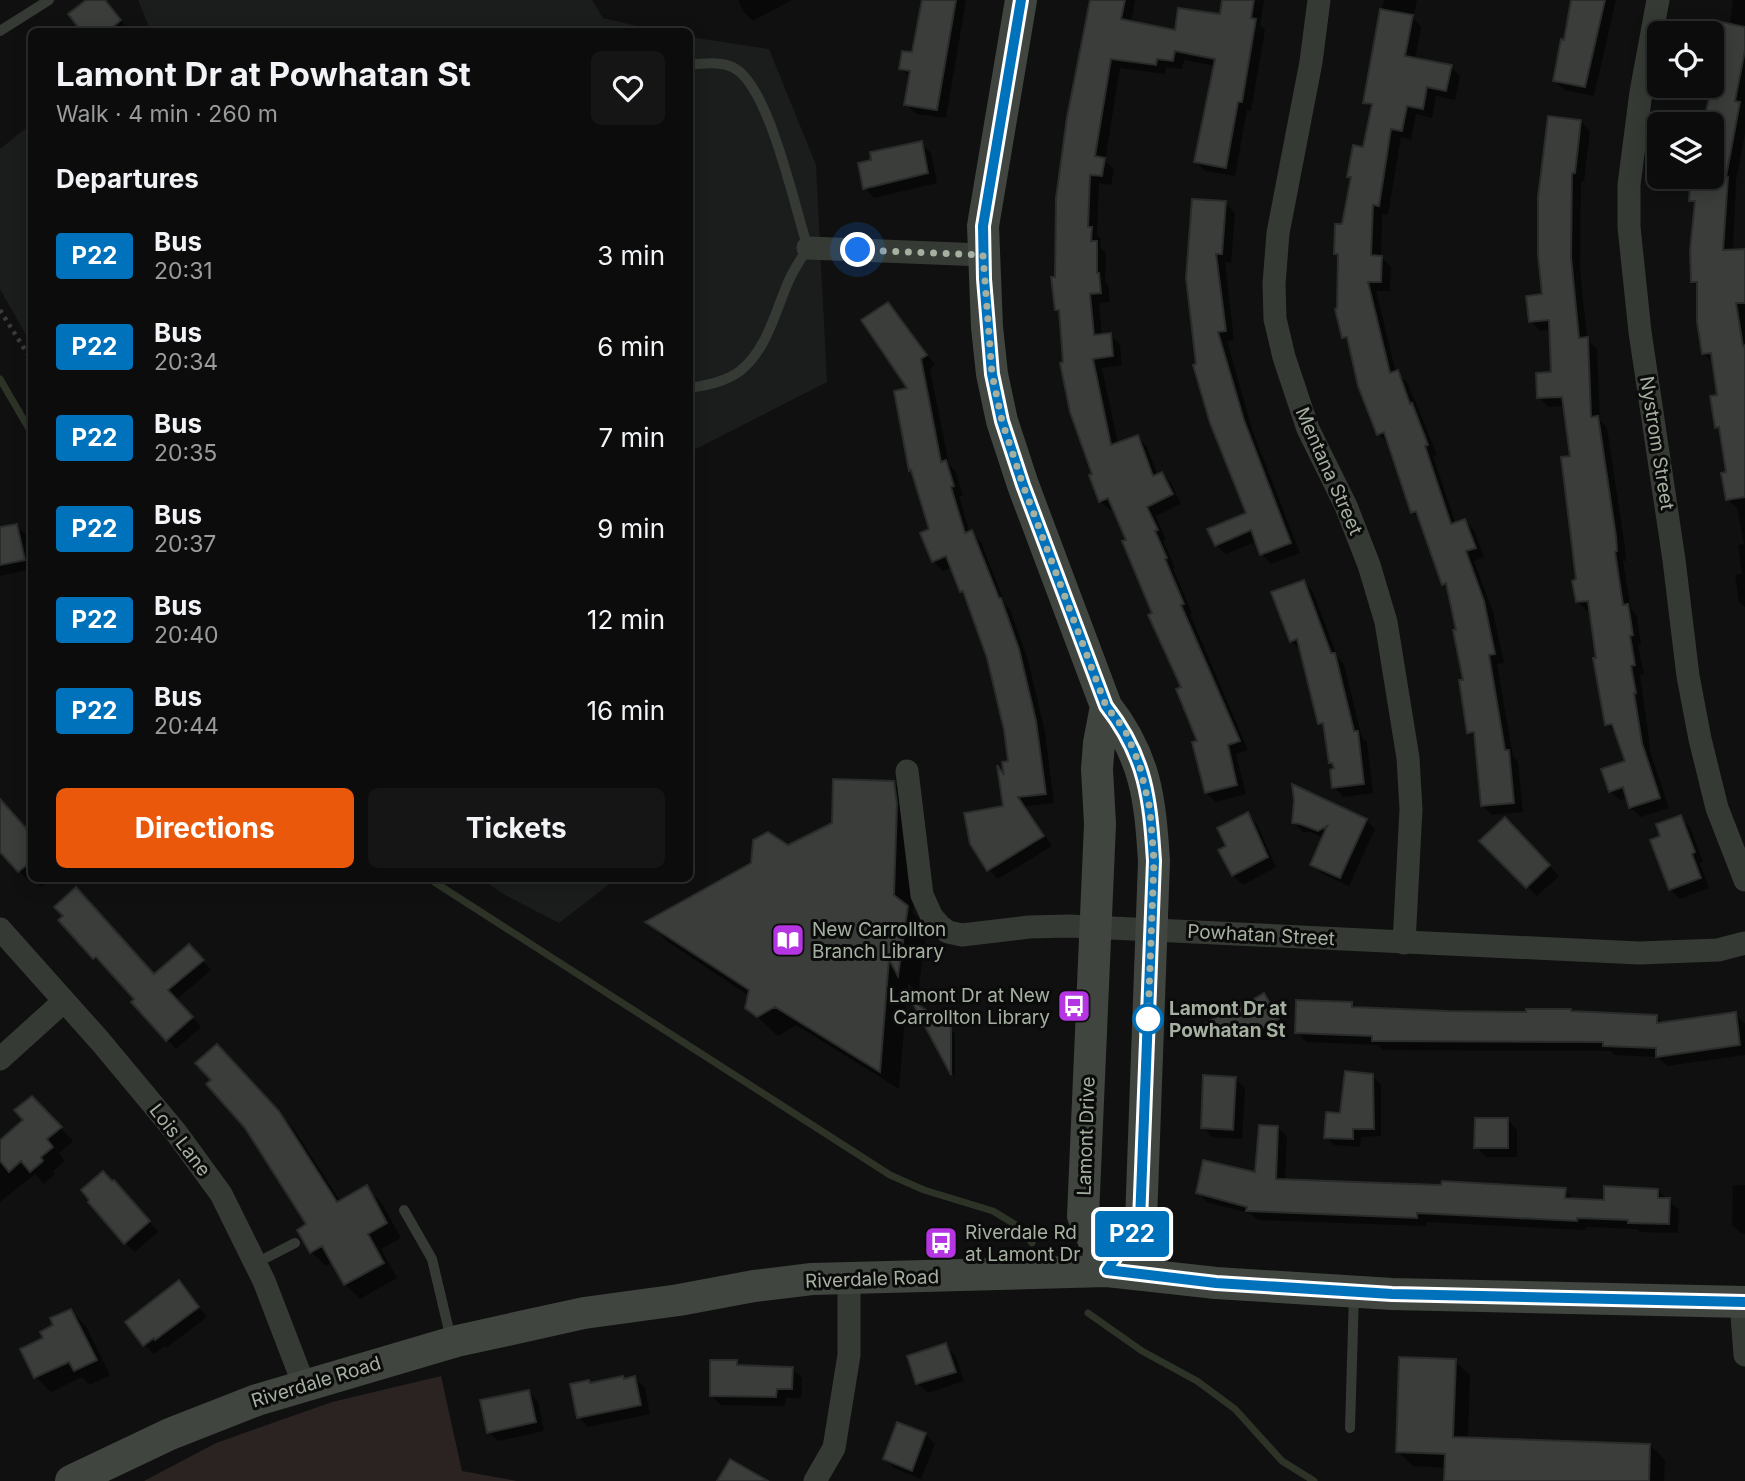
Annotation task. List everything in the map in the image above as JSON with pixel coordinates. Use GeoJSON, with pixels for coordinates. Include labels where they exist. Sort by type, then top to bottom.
{"type":"FeatureCollection","features":[{"type":"Feature","properties":{"kind":"street"},"geometry":{"type":"LineString","coordinates":[[1021,0],[986,204],[983,255],[992,374],[1002,421],[1023,485],[1106,706],[1125,730],[1135,752],[1150,809],[1154,861],[1140,1221],[1107,1270]]}},
{"type":"Feature","properties":{"kind":"street","name":"Mentana Street"},"geometry":{"type":"LineString","coordinates":[[1319,0],[1311,62],[1278,233],[1275,319],[1284,357],[1308,429],[1346,506],[1369,565],[1386,622],[1408,758],[1411,809],[1405,943]]}},
{"type":"Feature","properties":{"kind":"street","name":"Nystrom Street"},"geometry":{"type":"LineString","coordinates":[[1658,0],[1639,106],[1629,186],[1629,227],[1640,332],[1674,560],[1688,676],[1717,808],[1745,880]]}},
{"type":"Feature","properties":{"kind":"street"},"geometry":{"type":"LineString","coordinates":[[808,248],[983,255]]}},
{"type":"Feature","properties":{"kind":"street","name":"Lamont Drive"},"geometry":{"type":"LineString","coordinates":[[1106,706],[1097,769],[1100,824],[1083,1216],[1107,1270]]}},
{"type":"Feature","properties":{"kind":"street","name":"Powhatan Street"},"geometry":{"type":"LineString","coordinates":[[907,771],[922,895],[932,917],[940,926],[948,932],[962,935],[1029,927],[1094,926],[1639,953],[1709,951],[1745,943]]}},
{"type":"Feature","properties":{"kind":"street","name":"Lois Lane"},"geometry":{"type":"LineString","coordinates":[[0,929],[100,1041],[200,1164],[233,1215],[256,1263],[304,1385]]}},
{"type":"Feature","properties":{"kind":"street"},"geometry":{"type":"LineString","coordinates":[[0,1059],[63,1002]]}},
{"type":"Feature","properties":{"kind":"street","name":"Riverdale Road"},"geometry":{"type":"LineString","coordinates":[[71,1481],[182,1429],[257,1400],[451,1342],[584,1313],[812,1279],[1107,1270],[1216,1283],[1354,1291],[1743,1302]]}},
{"type":"Feature","properties":{"kind":"street"},"geometry":{"type":"LineString","coordinates":[[815,1481],[834,1448],[849,1355],[849,1278]]}},
{"type":"Feature","properties":{"kind":"street"},"geometry":{"type":"LineString","coordinates":[[1743,1302],[1745,1355]]}},
{"type":"Feature","properties":{"kind":"lane"},"geometry":{"type":"LineString","coordinates":[[0,31],[49,0]]}},
{"type":"Feature","properties":{"kind":"lane"},"geometry":{"type":"LineString","coordinates":[[693,64],[734,67],[749,81],[770,124],[808,248],[791,276],[767,335],[751,361],[726,379],[693,388]]}},
{"type":"Feature","properties":{"kind":"lane"},"geometry":{"type":"LineString","coordinates":[[404,1210],[432,1259],[451,1342]]}},
{"type":"Feature","properties":{"kind":"lane"},"geometry":{"type":"LineString","coordinates":[[256,1263],[295,1243]]}},
{"type":"Feature","properties":{"kind":"lane"},"geometry":{"type":"LineString","coordinates":[[1350,1428],[1354,1291]]}},
{"type":"Feature","properties":{"kind":"path"},"geometry":{"type":"LineString","coordinates":[[0,310],[28,355]]}},
{"type":"Feature","properties":{"kind":"shaded area"},"geometry":{"type":"Polygon","coordinates":[[[138,0],[592,0],[603,18],[645,28],[150,28],[138,0]]]}},
{"type":"Feature","properties":{"kind":"shaded area"},"geometry":{"type":"Polygon","coordinates":[[[693,37],[769,49],[816,165],[827,382],[693,450],[693,37]]]}},
{"type":"Feature","properties":{"kind":"shaded area"},"geometry":{"type":"Polygon","coordinates":[[[28,126],[28,339],[0,289],[0,149],[28,126]]]}},
{"type":"Feature","properties":{"kind":"shaded area"},"geometry":{"type":"Polygon","coordinates":[[[486,882],[612,882],[559,923],[486,882]]]}},
{"type":"Feature","properties":{"kind":"shaded area"},"geometry":{"type":"Polygon","coordinates":[[[441,1376],[462,1471],[517,1481],[144,1481],[216,1443],[332,1402],[441,1376]]]}},
{"type":"Feature","properties":{"kind":"building"},"geometry":{"type":"Polygon","coordinates":[[[86,0],[105,0],[121,20],[112,28],[79,28],[68,14],[86,0]]]}},
{"type":"Feature","properties":{"kind":"building"},"geometry":{"type":"Polygon","coordinates":[[[922,0],[956,0],[937,110],[904,105],[910,71],[899,69],[902,51],[912,52],[922,0]]]}},
{"type":"Feature","properties":{"kind":"building"},"geometry":{"type":"Polygon","coordinates":[[[1090,0],[1125,0],[1121,19],[1175,30],[1178,8],[1220,14],[1222,0],[1254,0],[1251,18],[1256,19],[1242,102],[1238,102],[1226,168],[1194,162],[1215,59],[1175,51],[1173,61],[1157,59],[1156,65],[1111,59],[1095,156],[1105,158],[1102,176],[1090,175],[1088,227],[1092,227],[1091,241],[1097,241],[1097,273],[1101,293],[1090,294],[1094,335],[1111,333],[1113,356],[1093,359],[1111,445],[1138,435],[1153,476],[1162,472],[1173,494],[1147,507],[1184,604],[1181,605],[1240,741],[1228,745],[1237,785],[1205,793],[1192,742],[1197,741],[1176,689],[1181,687],[1148,615],[1152,613],[1122,541],[1126,540],[1108,498],[1099,502],[1070,412],[1060,363],[1063,362],[1059,310],[1055,310],[1051,277],[1055,277],[1056,198],[1067,117],[1090,0]]]}},
{"type":"Feature","properties":{"kind":"building"},"geometry":{"type":"Polygon","coordinates":[[[1571,0],[1605,0],[1585,87],[1553,81],[1571,0]]]}},
{"type":"Feature","properties":{"kind":"building"},"geometry":{"type":"Polygon","coordinates":[[[1380,9],[1413,15],[1405,56],[1452,65],[1446,91],[1427,87],[1423,109],[1407,106],[1402,131],[1391,129],[1379,206],[1373,205],[1371,255],[1382,256],[1381,282],[1368,282],[1390,373],[1398,370],[1410,404],[1412,403],[1428,445],[1425,446],[1451,524],[1465,519],[1476,548],[1466,551],[1484,601],[1495,654],[1489,655],[1505,750],[1509,750],[1514,803],[1481,806],[1474,732],[1467,733],[1459,680],[1463,680],[1453,630],[1456,630],[1446,583],[1442,585],[1416,511],[1411,513],[1384,432],[1377,435],[1358,386],[1347,337],[1342,338],[1335,309],[1338,254],[1334,254],[1335,224],[1342,224],[1351,177],[1347,177],[1353,145],[1363,147],[1372,104],[1363,103],[1380,9]]]}},
{"type":"Feature","properties":{"kind":"building"},"geometry":{"type":"Polygon","coordinates":[[[1724,22],[1745,27],[1745,50],[1735,101],[1740,102],[1726,177],[1723,250],[1745,249],[1745,303],[1736,303],[1743,346],[1745,345],[1745,497],[1726,500],[1721,473],[1726,472],[1719,427],[1715,428],[1710,396],[1717,395],[1711,353],[1702,354],[1697,322],[1697,282],[1691,282],[1690,250],[1695,201],[1689,201],[1690,189],[1724,189],[1724,112],[1706,112],[1709,98],[1724,98],[1724,22]]]}},
{"type":"Feature","properties":{"kind":"building"},"geometry":{"type":"Polygon","coordinates":[[[1548,116],[1581,120],[1575,173],[1572,173],[1571,257],[1579,338],[1588,337],[1591,417],[1598,416],[1616,536],[1615,552],[1623,605],[1628,604],[1633,635],[1630,636],[1635,665],[1631,666],[1634,693],[1642,743],[1660,798],[1629,808],[1623,787],[1609,792],[1601,769],[1625,761],[1612,724],[1605,725],[1593,658],[1596,658],[1588,601],[1576,602],[1572,581],[1576,579],[1561,457],[1570,456],[1562,397],[1537,398],[1536,373],[1551,372],[1549,320],[1529,322],[1526,296],[1542,294],[1538,255],[1538,197],[1548,116]]]}},
{"type":"Feature","properties":{"kind":"building"},"geometry":{"type":"Polygon","coordinates":[[[922,141],[928,173],[863,189],[858,163],[871,160],[870,152],[922,141]]]}},
{"type":"Feature","properties":{"kind":"building"},"geometry":{"type":"Polygon","coordinates":[[[1192,199],[1226,201],[1222,254],[1216,254],[1226,331],[1218,332],[1244,420],[1291,543],[1260,555],[1251,530],[1215,546],[1207,529],[1246,513],[1210,423],[1193,365],[1196,364],[1186,278],[1192,199]]]}},
{"type":"Feature","properties":{"kind":"building"},"geometry":{"type":"Polygon","coordinates":[[[888,302],[927,355],[921,359],[941,462],[946,460],[965,533],[972,530],[1001,598],[1019,649],[1036,721],[1046,794],[1018,797],[1044,836],[987,871],[970,844],[964,813],[1003,806],[997,765],[1004,775],[1002,762],[1008,761],[1004,730],[987,658],[963,591],[960,592],[946,556],[932,562],[920,533],[929,529],[911,470],[909,471],[894,391],[907,388],[861,320],[888,302]]]}},
{"type":"Feature","properties":{"kind":"building"},"geometry":{"type":"Polygon","coordinates":[[[17,524],[25,560],[0,565],[0,527],[17,524]]]}},
{"type":"Feature","properties":{"kind":"building"},"geometry":{"type":"Polygon","coordinates":[[[1304,580],[1331,653],[1335,653],[1354,731],[1358,731],[1364,784],[1332,788],[1330,770],[1334,768],[1332,763],[1329,763],[1323,723],[1318,724],[1297,639],[1290,642],[1271,592],[1304,580]]]}},
{"type":"Feature","properties":{"kind":"building","name":"New Carrollton Branch Library"},"geometry":{"type":"Polygon","coordinates":[[[833,779],[894,781],[897,804],[894,895],[908,906],[898,976],[889,959],[880,1072],[775,1007],[757,1017],[745,1008],[749,990],[645,922],[751,863],[753,840],[768,832],[788,845],[832,823],[833,779]]]}},
{"type":"Feature","properties":{"kind":"building"},"geometry":{"type":"Polygon","coordinates":[[[1292,784],[1367,819],[1340,878],[1310,865],[1327,826],[1318,831],[1292,823],[1292,784]]]}},
{"type":"Feature","properties":{"kind":"building"},"geometry":{"type":"Polygon","coordinates":[[[0,799],[28,830],[28,864],[18,872],[0,852],[0,799]]]}},
{"type":"Feature","properties":{"kind":"building"},"geometry":{"type":"Polygon","coordinates":[[[1248,812],[1268,857],[1232,876],[1218,850],[1226,846],[1217,828],[1248,812]]]}},
{"type":"Feature","properties":{"kind":"building"},"geometry":{"type":"Polygon","coordinates":[[[1681,815],[1695,852],[1692,854],[1701,878],[1669,890],[1650,840],[1660,836],[1656,824],[1681,815]]]}},
{"type":"Feature","properties":{"kind":"building"},"geometry":{"type":"Polygon","coordinates":[[[1505,817],[1550,865],[1526,888],[1479,841],[1505,817]]]}},
{"type":"Feature","properties":{"kind":"building"},"geometry":{"type":"Polygon","coordinates":[[[76,887],[154,974],[189,944],[204,960],[168,990],[193,1017],[166,1041],[131,1002],[134,999],[58,920],[63,916],[54,907],[76,887]]]}},
{"type":"Feature","properties":{"kind":"building"},"geometry":{"type":"Polygon","coordinates":[[[1264,993],[1279,1019],[1257,1031],[1196,1029],[1248,999],[1249,1002],[1264,993]]]}},
{"type":"Feature","properties":{"kind":"building"},"geometry":{"type":"Polygon","coordinates":[[[911,1000],[951,1027],[951,1075],[911,1000]]]}},
{"type":"Feature","properties":{"kind":"building"},"geometry":{"type":"Polygon","coordinates":[[[1296,1000],[1352,1002],[1352,1007],[1449,1011],[1526,1012],[1526,1009],[1571,1009],[1657,1015],[1657,1023],[1736,1012],[1740,1045],[1656,1057],[1656,1048],[1603,1046],[1603,1042],[1372,1041],[1372,1036],[1295,1033],[1296,1000]]]}},
{"type":"Feature","properties":{"kind":"building"},"geometry":{"type":"Polygon","coordinates":[[[217,1044],[279,1111],[337,1202],[367,1185],[387,1223],[368,1234],[384,1263],[344,1285],[322,1246],[310,1253],[297,1230],[306,1224],[245,1128],[206,1084],[211,1080],[195,1063],[217,1044]]]}},
{"type":"Feature","properties":{"kind":"building"},"geometry":{"type":"Polygon","coordinates":[[[1345,1071],[1373,1074],[1374,1129],[1353,1129],[1353,1139],[1324,1138],[1326,1112],[1340,1113],[1345,1071]]]}},
{"type":"Feature","properties":{"kind":"building"},"geometry":{"type":"Polygon","coordinates":[[[1203,1075],[1236,1077],[1233,1130],[1201,1128],[1203,1075]]]}},
{"type":"Feature","properties":{"kind":"building"},"geometry":{"type":"Polygon","coordinates":[[[32,1096],[62,1127],[47,1139],[53,1147],[41,1157],[43,1161],[30,1172],[21,1161],[9,1172],[0,1161],[0,1140],[23,1120],[14,1110],[32,1096]]]}},
{"type":"Feature","properties":{"kind":"building"},"geometry":{"type":"Polygon","coordinates":[[[1475,1118],[1508,1118],[1508,1148],[1474,1148],[1475,1118]]]}},
{"type":"Feature","properties":{"kind":"building"},"geometry":{"type":"Polygon","coordinates":[[[1259,1125],[1278,1126],[1276,1179],[1441,1185],[1442,1181],[1566,1188],[1565,1198],[1604,1200],[1604,1186],[1658,1189],[1658,1198],[1670,1198],[1669,1224],[1628,1223],[1628,1220],[1577,1218],[1577,1221],[1417,1213],[1417,1218],[1246,1211],[1247,1207],[1196,1193],[1203,1160],[1255,1172],[1259,1125]]]}},
{"type":"Feature","properties":{"kind":"building"},"geometry":{"type":"Polygon","coordinates":[[[103,1171],[150,1221],[124,1244],[81,1190],[103,1171]]]}},
{"type":"Feature","properties":{"kind":"building"},"geometry":{"type":"Polygon","coordinates":[[[179,1280],[199,1307],[143,1346],[125,1322],[179,1280]]]}},
{"type":"Feature","properties":{"kind":"building"},"geometry":{"type":"Polygon","coordinates":[[[71,1309],[97,1360],[74,1371],[69,1362],[34,1378],[20,1349],[43,1338],[40,1332],[53,1325],[50,1318],[71,1309]]]}},
{"type":"Feature","properties":{"kind":"building"},"geometry":{"type":"Polygon","coordinates":[[[946,1343],[956,1372],[916,1384],[907,1356],[946,1343]]]}},
{"type":"Feature","properties":{"kind":"building"},"geometry":{"type":"Polygon","coordinates":[[[1399,1357],[1456,1359],[1453,1437],[1650,1444],[1649,1481],[1444,1481],[1445,1454],[1396,1452],[1399,1357]]]}},
{"type":"Feature","properties":{"kind":"building"},"geometry":{"type":"Polygon","coordinates":[[[710,1360],[737,1360],[737,1365],[793,1367],[792,1389],[777,1389],[776,1397],[710,1396],[710,1360]]]}},
{"type":"Feature","properties":{"kind":"building"},"geometry":{"type":"Polygon","coordinates":[[[623,1376],[624,1379],[635,1376],[641,1405],[577,1418],[570,1384],[623,1376]]]}},
{"type":"Feature","properties":{"kind":"building"},"geometry":{"type":"Polygon","coordinates":[[[529,1390],[536,1422],[487,1433],[480,1400],[529,1390]]]}},
{"type":"Feature","properties":{"kind":"building"},"geometry":{"type":"Polygon","coordinates":[[[897,1422],[926,1433],[912,1471],[883,1459],[897,1422]]]}},
{"type":"Feature","properties":{"kind":"building"},"geometry":{"type":"Polygon","coordinates":[[[730,1459],[768,1481],[717,1481],[730,1459]]]}},
{"type":"Feature","properties":{"kind":"waterway"},"geometry":{"type":"LineString","coordinates":[[0,379],[28,427]]}},
{"type":"Feature","properties":{"kind":"waterway"},"geometry":{"type":"LineString","coordinates":[[434,882],[890,1175],[924,1190],[993,1211],[1016,1225],[1032,1243]]}},
{"type":"Feature","properties":{"kind":"waterway"},"geometry":{"type":"LineString","coordinates":[[1088,1313],[1142,1351],[1197,1381],[1235,1409],[1282,1461],[1314,1481]]}},
{"type":"Feature","properties":{"kind":"bus line","name":"P22"},"geometry":{"type":"LineString","coordinates":[[1021,0],[983,226],[984,279],[992,374],[1002,421],[1023,485],[1106,706],[1125,730],[1139,763],[1150,809],[1154,861],[1140,1221],[1107,1270],[1216,1283],[1392,1294],[1745,1302]]}},
{"type":"Feature","properties":{"kind":"place","name":"New Carrollton Branch Library"},"geometry":{"type":"Point","coordinates":[788,940]}},
{"type":"Feature","properties":{"kind":"place","name":"Lamont Dr at New Carrollton Library"},"geometry":{"type":"Point","coordinates":[1074,1006]}},
{"type":"Feature","properties":{"kind":"place","name":"Lamont Dr at Powhatan St"},"geometry":{"type":"Point","coordinates":[1148,1019]}},
{"type":"Feature","properties":{"kind":"place","name":"Riverdale Rd at Lamont Dr"},"geometry":{"type":"Point","coordinates":[941,1243]}},
{"type":"Feature","properties":{"kind":"route"},"geometry":{"type":"LineString","coordinates":[[858,250],[983,255],[992,374],[1002,421],[1023,485],[1106,706],[1125,730],[1139,763],[1150,809],[1154,861],[1148,1019]]}}]}
